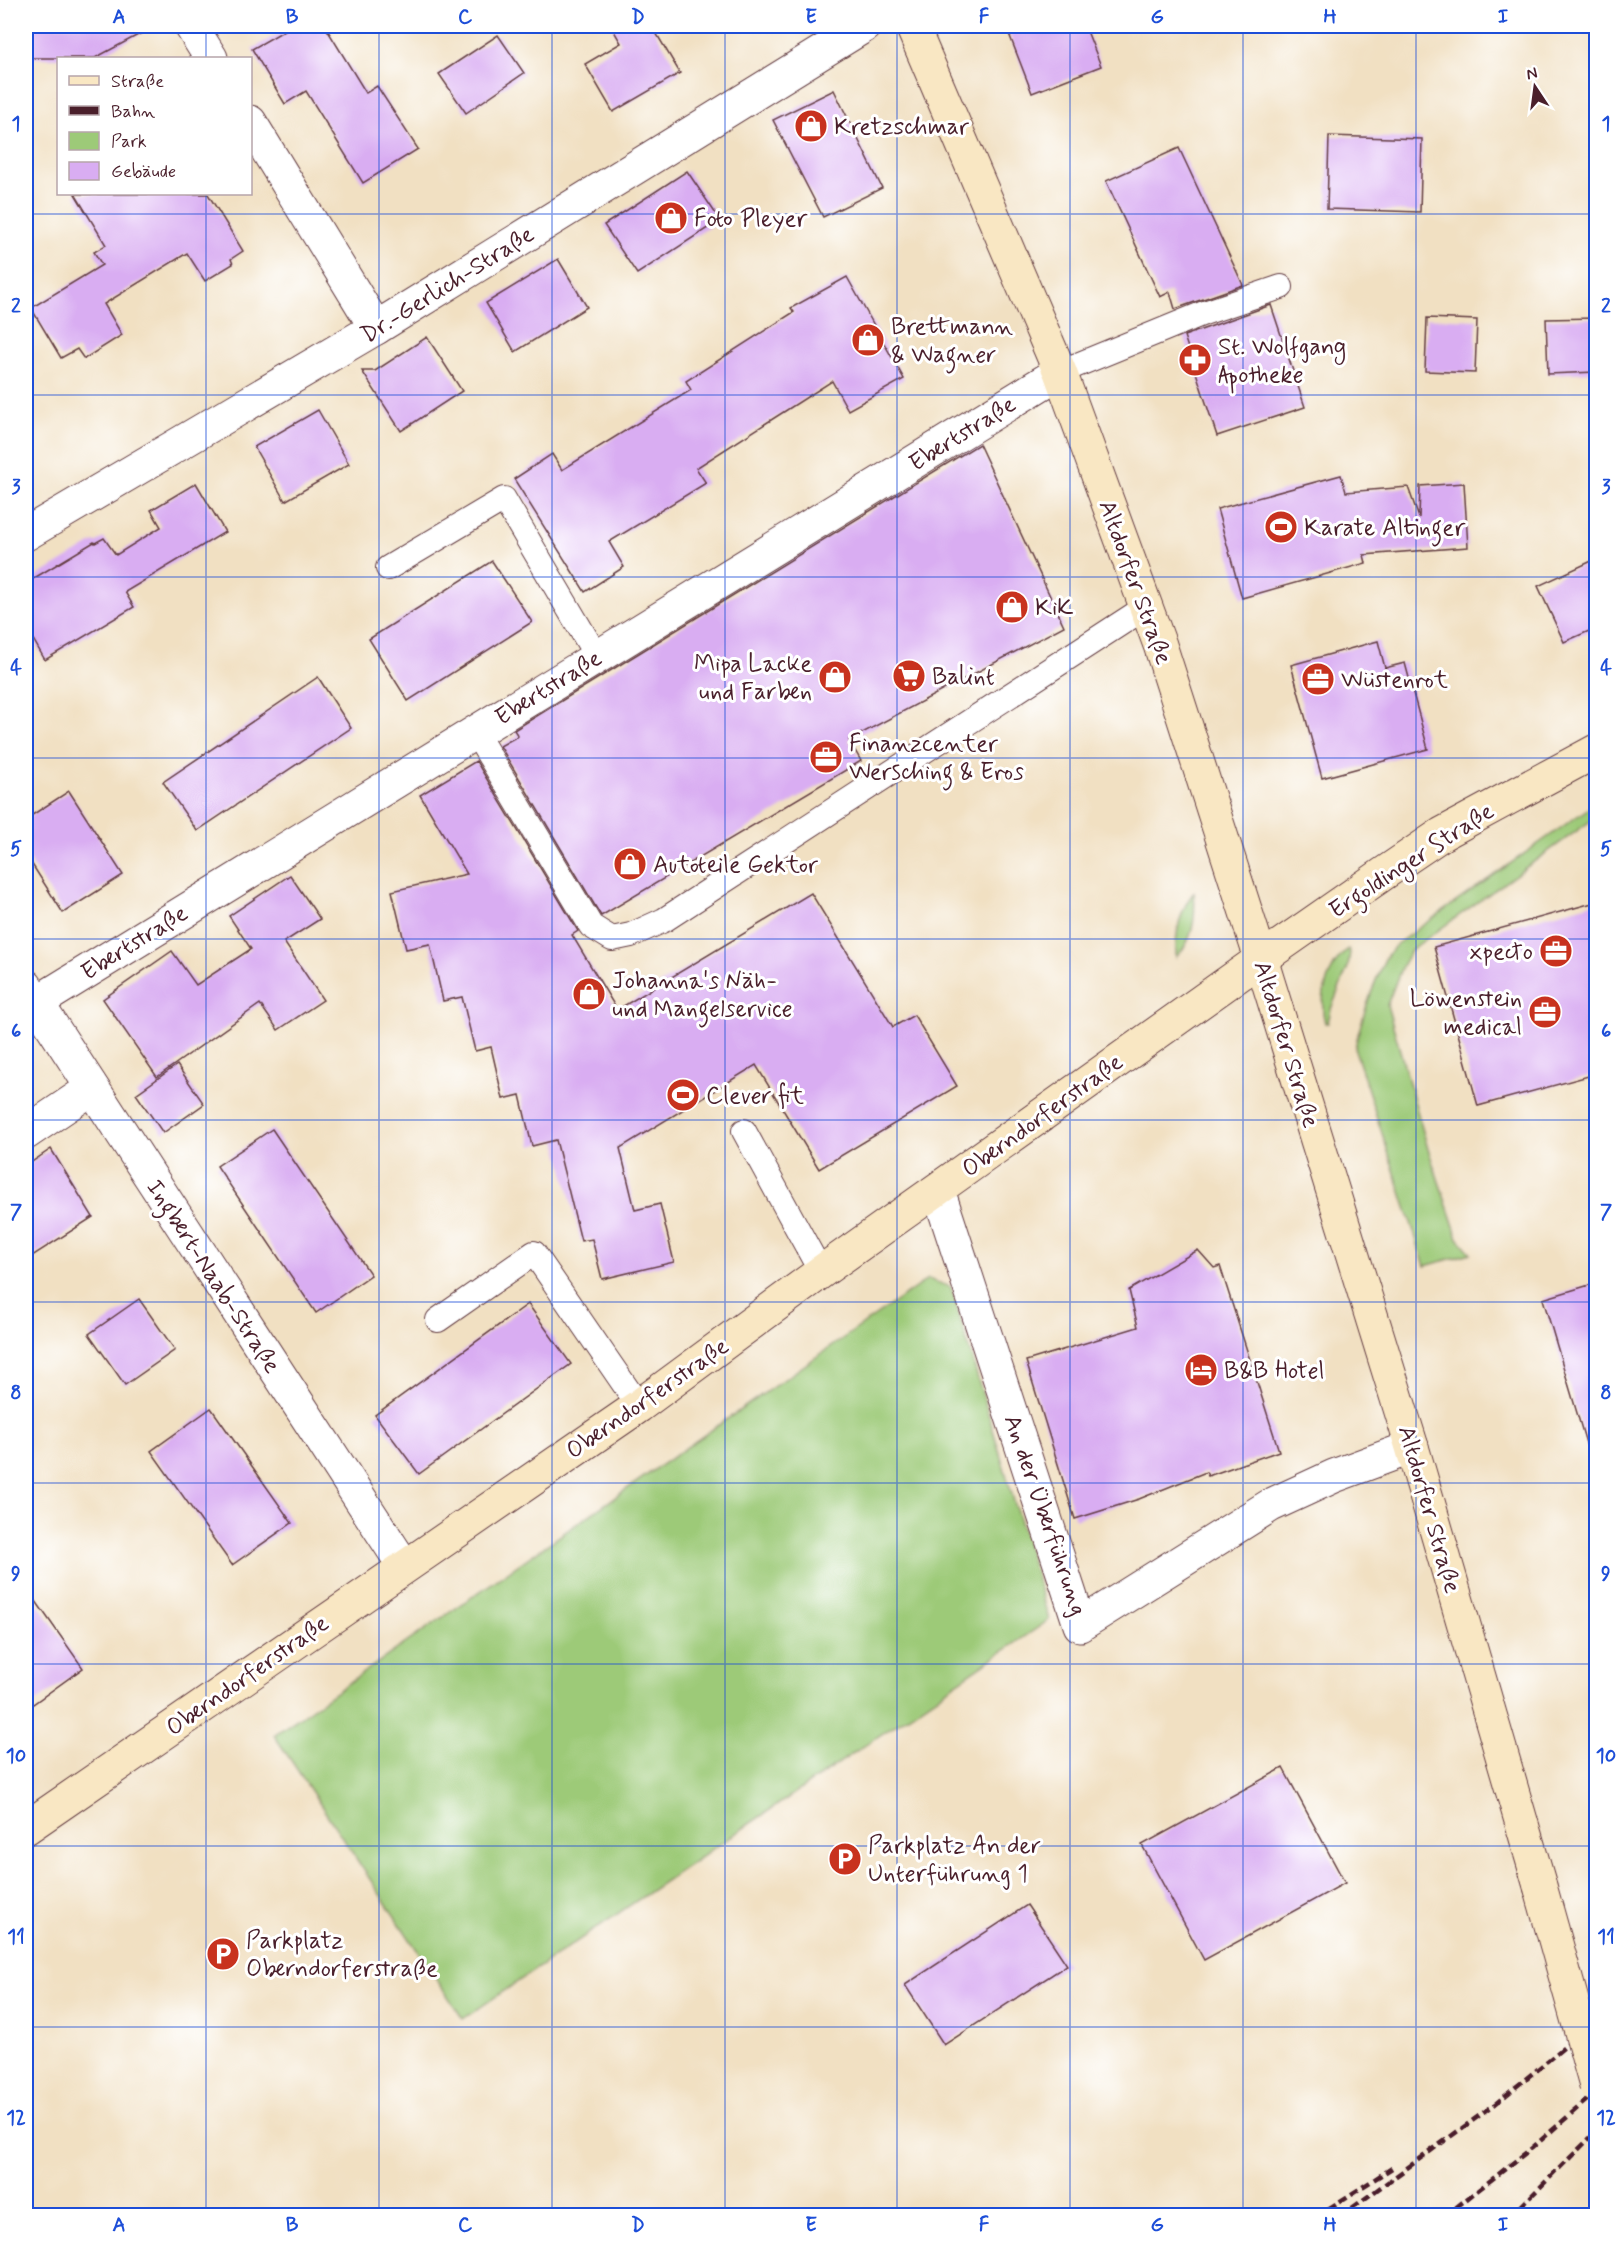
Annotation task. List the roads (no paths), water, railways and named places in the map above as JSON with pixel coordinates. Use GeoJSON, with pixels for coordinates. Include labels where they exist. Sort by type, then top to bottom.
{"type":"FeatureCollection","features":[{"type":"Feature","properties":{"kind":"main road","name":"Altdorfer Straße"},"geometry":{"type":"LineString","coordinates":[[912,26],[1060,372],[1146,607],[1261,959],[1412,1447],[1596,2085]]}},
{"type":"Feature","properties":{"kind":"main road","name":"Ergoldinger Straße"},"geometry":{"type":"LineString","coordinates":[[1261,959],[1443,834],[1596,751]]}},
{"type":"Feature","properties":{"kind":"main road","name":"Oberndorferstraße"},"geometry":{"type":"LineString","coordinates":[[26,1828],[639,1406],[821,1272],[1261,959]]}},
{"type":"Feature","properties":{"kind":"street"},"geometry":{"type":"LineString","coordinates":[[191,26],[210,57]]}},
{"type":"Feature","properties":{"kind":"street","name":"Dr.-Gerlich-Straße"},"geometry":{"type":"LineString","coordinates":[[26,534],[376,328],[864,26]]}},
{"type":"Feature","properties":{"kind":"street"},"geometry":{"type":"LineString","coordinates":[[252,125],[376,328]]}},
{"type":"Feature","properties":{"kind":"street","name":"Ebertstraße"},"geometry":{"type":"LineString","coordinates":[[31,994],[475,732],[1060,372]]}},
{"type":"Feature","properties":{"kind":"street","name":"Ingbert-Naab-Straße"},"geometry":{"type":"LineString","coordinates":[[31,994],[404,1566]]}},
{"type":"Feature","properties":{"kind":"street"},"geometry":{"type":"LineString","coordinates":[[26,1133],[92,1089]]}},
{"type":"Feature","properties":{"kind":"street","name":"An der Überführung"},"geometry":{"type":"LineString","coordinates":[[938,1190],[1080,1625],[1270,1505],[1334,1476],[1412,1447]]}},
{"type":"Feature","properties":{"kind":"lane"},"geometry":{"type":"LineString","coordinates":[[1060,372],[1204,313],[1281,287]]}},
{"type":"Feature","properties":{"kind":"lane"},"geometry":{"type":"LineString","coordinates":[[388,568],[504,499],[597,657]]}},
{"type":"Feature","properties":{"kind":"lane"},"geometry":{"type":"LineString","coordinates":[[475,732],[591,926],[612,939],[631,935],[664,920],[1146,607]]}},
{"type":"Feature","properties":{"kind":"lane"},"geometry":{"type":"LineString","coordinates":[[744,1131],[821,1272]]}},
{"type":"Feature","properties":{"kind":"lane"},"geometry":{"type":"LineString","coordinates":[[438,1320],[534,1253],[639,1406]]}},
{"type":"Feature","properties":{"kind":"railway"},"geometry":{"type":"LineString","coordinates":[[1341,2216],[1494,2105],[1596,2021]]}},
{"type":"Feature","properties":{"kind":"railway"},"geometry":{"type":"LineString","coordinates":[[1445,2216],[1532,2148],[1596,2092]]}},
{"type":"Feature","properties":{"kind":"railway"},"geometry":{"type":"LineString","coordinates":[[1511,2216],[1596,2132]]}},
{"type":"Feature","properties":{"kind":"railway"},"geometry":{"type":"LineString","coordinates":[[1317,2216],[1392,2168]]}},
{"type":"Feature","properties":{"kind":"place","name":"Kretzschmar"},"geometry":{"type":"Point","coordinates":[811,126]}},
{"type":"Feature","properties":{"kind":"place","name":"Foto Pleyer"},"geometry":{"type":"Point","coordinates":[671,218]}},
{"type":"Feature","properties":{"kind":"place","name":"Brettmann & Wagner"},"geometry":{"type":"Point","coordinates":[868,340]}},
{"type":"Feature","properties":{"kind":"place","name":"St. Wolfgang Apotheke"},"geometry":{"type":"Point","coordinates":[1195,360]}},
{"type":"Feature","properties":{"kind":"place","name":"Karate Altinger"},"geometry":{"type":"Point","coordinates":[1281,527]}},
{"type":"Feature","properties":{"kind":"place","name":"KiK"},"geometry":{"type":"Point","coordinates":[1012,607]}},
{"type":"Feature","properties":{"kind":"place","name":"Balint"},"geometry":{"type":"Point","coordinates":[909,676]}},
{"type":"Feature","properties":{"kind":"place","name":"Mipa Lacke und Farben"},"geometry":{"type":"Point","coordinates":[835,677]}},
{"type":"Feature","properties":{"kind":"place","name":"Wüstenrot"},"geometry":{"type":"Point","coordinates":[1318,679]}},
{"type":"Feature","properties":{"kind":"place","name":"Finanzcenter Wersching & Eros"},"geometry":{"type":"Point","coordinates":[826,757]}},
{"type":"Feature","properties":{"kind":"place","name":"Autoteile Gektor"},"geometry":{"type":"Point","coordinates":[630,864]}},
{"type":"Feature","properties":{"kind":"place","name":"xpecto"},"geometry":{"type":"Point","coordinates":[1556,951]}},
{"type":"Feature","properties":{"kind":"place","name":"Johanna's Näh- und Mangelservice"},"geometry":{"type":"Point","coordinates":[589,994]}},
{"type":"Feature","properties":{"kind":"place","name":"Löwenstein medical"},"geometry":{"type":"Point","coordinates":[1545,1012]}},
{"type":"Feature","properties":{"kind":"place","name":"Clever fit"},"geometry":{"type":"Point","coordinates":[683,1095]}},
{"type":"Feature","properties":{"kind":"place","name":"B&B Hotel"},"geometry":{"type":"Point","coordinates":[1201,1370]}},
{"type":"Feature","properties":{"kind":"place","name":"Parkplatz An der Unterführung 1"},"geometry":{"type":"Point","coordinates":[845,1859]}},
{"type":"Feature","properties":{"kind":"place","name":"Parkplatz Oberndorferstraße"},"geometry":{"type":"Point","coordinates":[223,1954]}}]}
